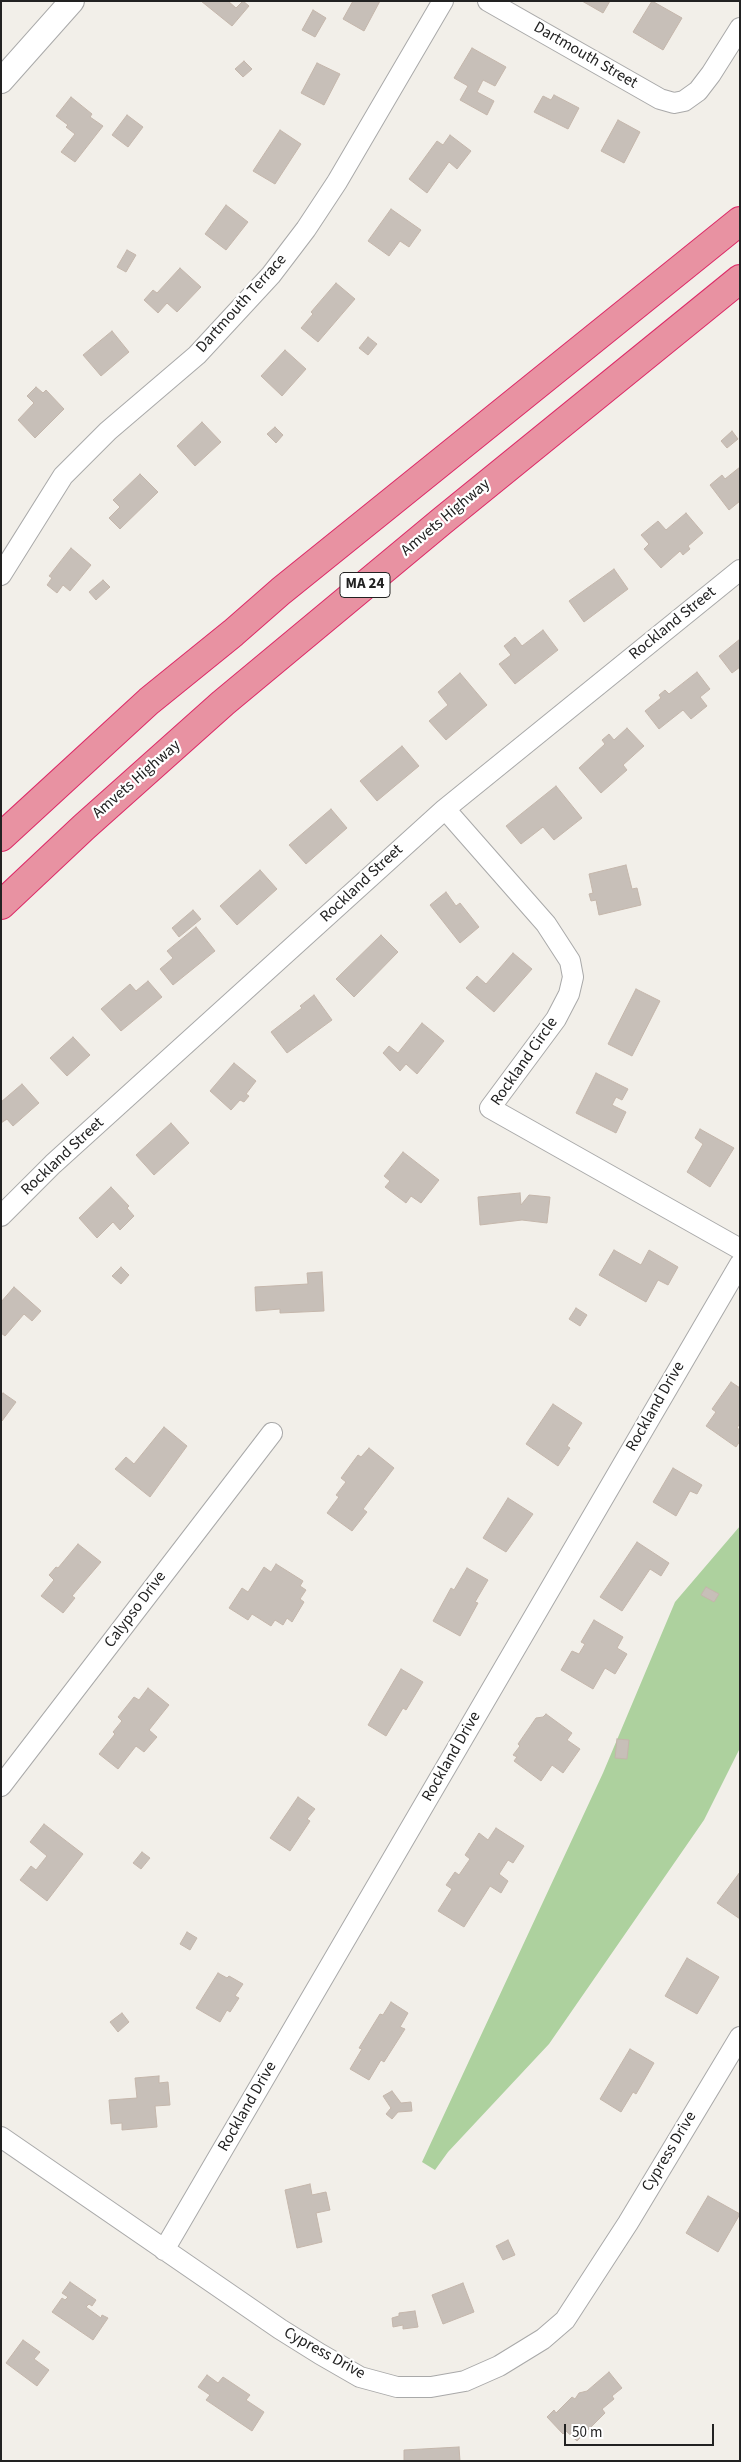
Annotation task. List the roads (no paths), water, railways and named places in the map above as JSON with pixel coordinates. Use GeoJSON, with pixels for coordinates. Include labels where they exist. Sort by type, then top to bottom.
{"type":"FeatureCollection","features":[{"type":"Feature","properties":{"kind":"highway","name":"MA 24"},"geometry":{"type":"LineString","coordinates":[[1,836],[149,701],[234,633],[281,591],[740,220]]}},
{"type":"Feature","properties":{"kind":"highway","name":"Amvets Highway"},"geometry":{"type":"LineString","coordinates":[[1,905],[84,827],[223,703],[442,520],[740,279]]}},
{"type":"Feature","properties":{"kind":"street"},"geometry":{"type":"LineString","coordinates":[[1,81],[72,1]]}},
{"type":"Feature","properties":{"kind":"street","name":"Dartmouth Terrace"},"geometry":{"type":"LineString","coordinates":[[1,575],[63,476],[108,431],[197,355],[271,276],[306,230],[443,1]]}},
{"type":"Feature","properties":{"kind":"street","name":"Dartmouth Street"},"geometry":{"type":"LineString","coordinates":[[488,1],[660,99],[674,103],[684,101],[698,91],[740,28]]}},
{"type":"Feature","properties":{"kind":"street","name":"Rockland Street"},"geometry":{"type":"LineString","coordinates":[[1,1216],[53,1164],[445,809],[740,570]]}},
{"type":"Feature","properties":{"kind":"street","name":"Rockland Circle"},"geometry":{"type":"LineString","coordinates":[[445,809],[546,924],[570,961],[573,977],[569,994],[556,1019],[490,1108],[740,1249]]}},
{"type":"Feature","properties":{"kind":"street","name":"Rockland Drive"},"geometry":{"type":"LineString","coordinates":[[164,2250],[740,1264]]}},
{"type":"Feature","properties":{"kind":"street","name":"Calypso Drive"},"geometry":{"type":"LineString","coordinates":[[1,1786],[272,1434]]}},
{"type":"Feature","properties":{"kind":"street","name":"Cypress Drive"},"geometry":{"type":"LineString","coordinates":[[1,2136],[280,2329],[360,2377],[397,2387],[431,2387],[466,2381],[525,2350],[565,2320],[628,2223],[740,2037]]}}]}
